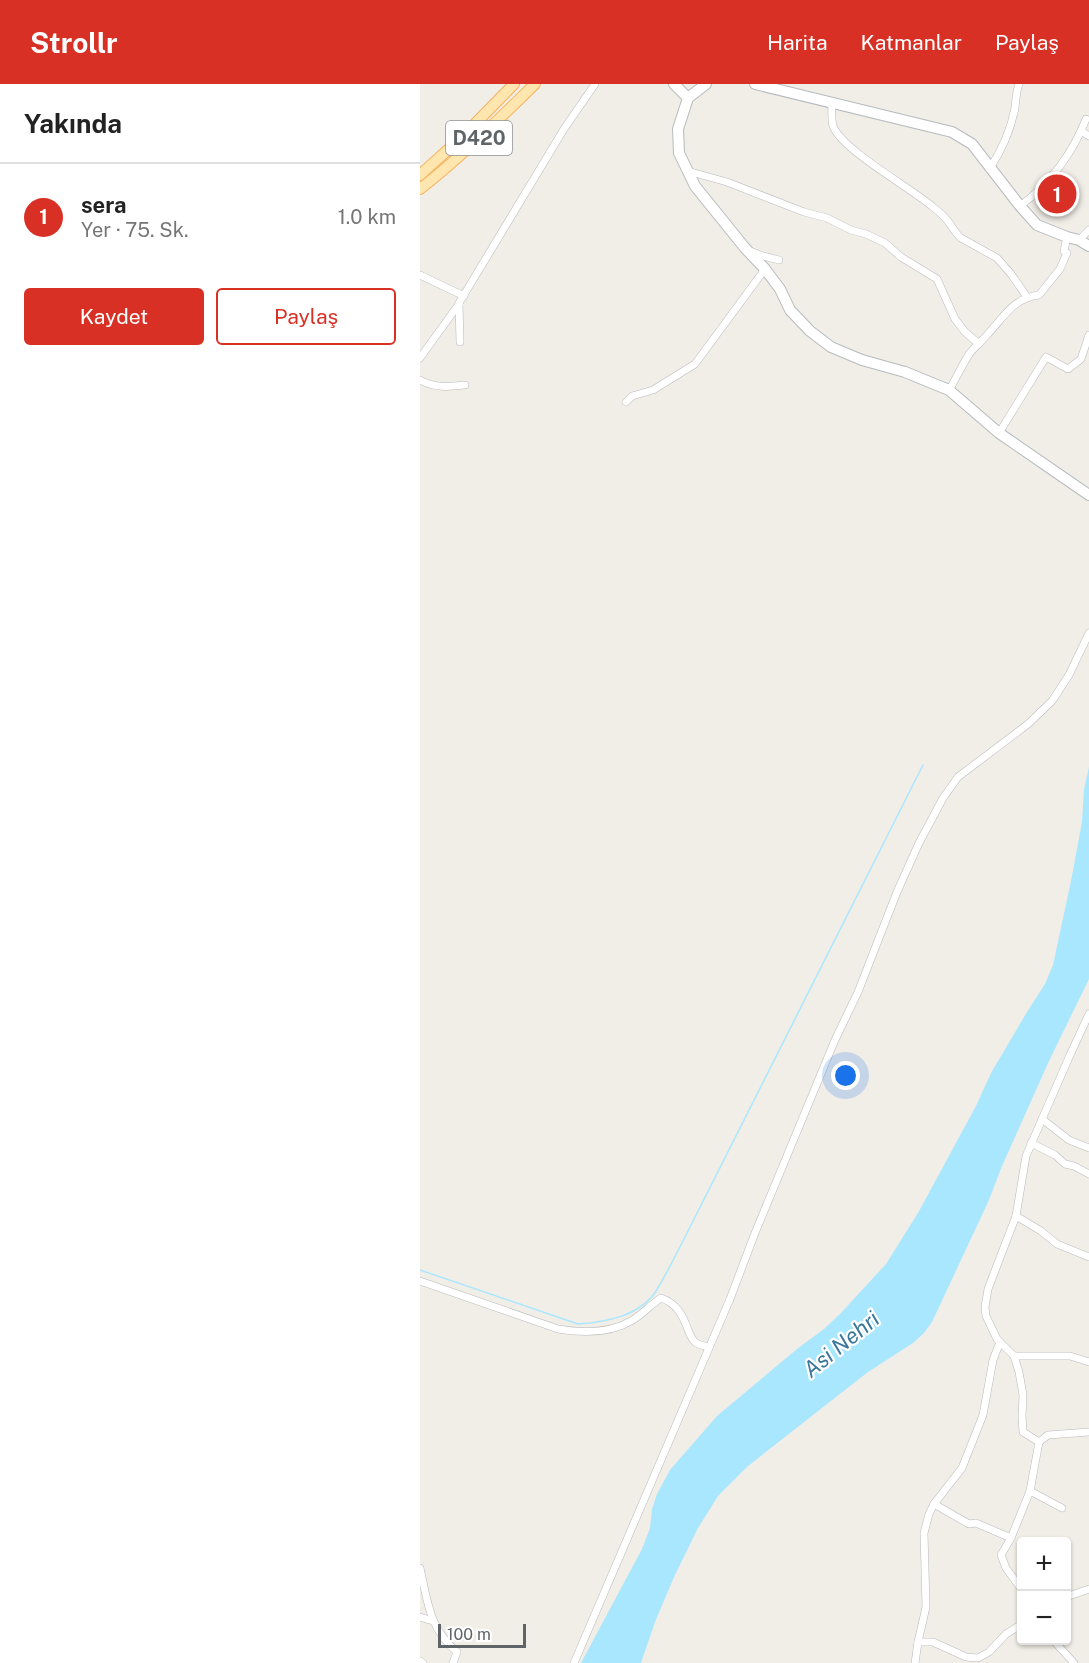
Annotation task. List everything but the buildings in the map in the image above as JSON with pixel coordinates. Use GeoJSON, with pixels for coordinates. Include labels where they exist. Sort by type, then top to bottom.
{"type":"FeatureCollection","features":[{"type":"Feature","properties":{"kind":"main road","name":"D420"},"geometry":{"type":"LineString","coordinates":[[420,176],[514,84]]}},
{"type":"Feature","properties":{"kind":"main road","name":"D420"},"geometry":{"type":"LineString","coordinates":[[420,189],[495,123],[535,84]]}},
{"type":"Feature","properties":{"kind":"street"},"geometry":{"type":"LineString","coordinates":[[420,358],[464,296],[564,129],[595,84]]}},
{"type":"Feature","properties":{"kind":"street"},"geometry":{"type":"LineString","coordinates":[[674,84],[688,98]]}},
{"type":"Feature","properties":{"kind":"street"},"geometry":{"type":"LineString","coordinates":[[706,84],[688,98],[678,129],[678,153],[695,186],[765,269],[780,289],[790,310],[810,332],[831,347],[862,360],[905,372],[949,390],[999,433],[1089,495]]}},
{"type":"Feature","properties":{"kind":"street"},"geometry":{"type":"LineString","coordinates":[[755,84],[952,132],[972,144],[1037,225],[1084,243],[1089,230]]}},
{"type":"Feature","properties":{"kind":"street"},"geometry":{"type":"LineString","coordinates":[[990,168],[1006,139],[1015,109],[1019,84]]}},
{"type":"Feature","properties":{"kind":"street"},"geometry":{"type":"LineString","coordinates":[[832,103],[831,117],[839,136],[860,155],[936,209],[948,220],[961,238],[997,258],[1027,297]]}},
{"type":"Feature","properties":{"kind":"street"},"geometry":{"type":"LineString","coordinates":[[1020,206],[1034,196],[1067,159],[1086,119]]}},
{"type":"Feature","properties":{"kind":"street"},"geometry":{"type":"LineString","coordinates":[[1081,131],[1089,136]]}},
{"type":"Feature","properties":{"kind":"street"},"geometry":{"type":"LineString","coordinates":[[688,173],[727,182],[804,212],[827,218],[885,243],[901,257],[937,279],[955,319],[979,344]]}},
{"type":"Feature","properties":{"kind":"street"},"geometry":{"type":"LineString","coordinates":[[949,390],[969,354],[1002,317],[1017,302],[1039,295],[1059,269],[1067,253],[1064,251],[1067,237]]}},
{"type":"Feature","properties":{"kind":"street"},"geometry":{"type":"LineString","coordinates":[[745,248],[759,255],[779,260]]}},
{"type":"Feature","properties":{"kind":"street"},"geometry":{"type":"LineString","coordinates":[[626,402],[632,396],[653,390],[695,364],[765,269]]}},
{"type":"Feature","properties":{"kind":"street"},"geometry":{"type":"LineString","coordinates":[[420,275],[464,296]]}},
{"type":"Feature","properties":{"kind":"street"},"geometry":{"type":"LineString","coordinates":[[459,303],[460,342]]}},
{"type":"Feature","properties":{"kind":"street"},"geometry":{"type":"LineString","coordinates":[[999,433],[1046,357],[1068,369],[1081,359],[1089,335]]}},
{"type":"Feature","properties":{"kind":"street"},"geometry":{"type":"LineString","coordinates":[[420,380],[444,387],[465,385]]}},
{"type":"Feature","properties":{"kind":"street"},"geometry":{"type":"LineString","coordinates":[[574,1663],[730,1299],[754,1233],[835,1040],[858,992],[897,892],[933,816],[958,777],[1028,724],[1052,701],[1069,675],[1089,633]]}},
{"type":"Feature","properties":{"kind":"street"},"geometry":{"type":"LineString","coordinates":[[1039,1442],[1023,1432],[1023,1395],[1019,1372],[1014,1356],[1000,1342],[986,1316],[985,1307],[988,1288],[1016,1216],[1026,1156],[1089,1014]]}},
{"type":"Feature","properties":{"kind":"street"},"geometry":{"type":"LineString","coordinates":[[1042,1119],[1070,1140],[1089,1148]]}},
{"type":"Feature","properties":{"kind":"street"},"geometry":{"type":"LineString","coordinates":[[1031,1143],[1055,1155],[1065,1164],[1089,1174]]}},
{"type":"Feature","properties":{"kind":"street"},"geometry":{"type":"LineString","coordinates":[[1016,1216],[1057,1244],[1089,1257]]}},
{"type":"Feature","properties":{"kind":"street"},"geometry":{"type":"LineString","coordinates":[[420,1281],[558,1329],[577,1332],[596,1332],[630,1322],[661,1298],[676,1307],[696,1343],[709,1347]]}},
{"type":"Feature","properties":{"kind":"street"},"geometry":{"type":"LineString","coordinates":[[915,1663],[926,1607],[924,1533],[929,1514],[962,1468],[983,1415],[993,1360],[1000,1342]]}},
{"type":"Feature","properties":{"kind":"street"},"geometry":{"type":"LineString","coordinates":[[1014,1356],[1070,1356],[1089,1362]]}},
{"type":"Feature","properties":{"kind":"street"},"geometry":{"type":"LineString","coordinates":[[1017,1583],[1006,1568],[1001,1555],[1011,1539],[1030,1491],[1039,1442],[1048,1435],[1089,1432]]}},
{"type":"Feature","properties":{"kind":"street"},"geometry":{"type":"LineString","coordinates":[[1030,1491],[1062,1508]]}},
{"type":"Feature","properties":{"kind":"street"},"geometry":{"type":"LineString","coordinates":[[934,1504],[969,1524],[976,1523],[1011,1539]]}},
{"type":"Feature","properties":{"kind":"street"},"geometry":{"type":"LineString","coordinates":[[420,1568],[433,1621],[447,1644],[457,1652],[453,1663]]}},
{"type":"Feature","properties":{"kind":"street"},"geometry":{"type":"LineString","coordinates":[[1071,1595],[1089,1589]]}},
{"type":"Feature","properties":{"kind":"street"},"geometry":{"type":"LineString","coordinates":[[420,1617],[433,1621]]}},
{"type":"Feature","properties":{"kind":"street"},"geometry":{"type":"LineString","coordinates":[[918,1642],[933,1642],[966,1657],[978,1658],[989,1652],[1006,1634],[1017,1627]]}},
{"type":"Feature","properties":{"kind":"street"},"geometry":{"type":"LineString","coordinates":[[1057,1645],[1074,1663]]}},
{"type":"Feature","properties":{"kind":"water","name":"Asi Nehri"},"geometry":{"type":"Polygon","coordinates":[[[1089,767],[1089,979],[1049,1061],[989,1200],[932,1322],[913,1343],[868,1372],[776,1444],[747,1467],[718,1496],[698,1528],[674,1577],[641,1663],[581,1663],[642,1549],[650,1528],[652,1509],[657,1494],[670,1470],[717,1416],[840,1314],[886,1264],[918,1213],[976,1106],[991,1073],[1045,984],[1053,965],[1082,822],[1084,789],[1089,767]]]}},
{"type":"Feature","properties":{"kind":"waterway"},"geometry":{"type":"LineString","coordinates":[[420,1270],[578,1324],[600,1322],[621,1316],[632,1312],[649,1300],[660,1285],[683,1241],[923,765]]}},
{"type":"Feature","properties":{"kind":"place","name":"sera"},"geometry":{"type":"Point","coordinates":[1057,194]}}]}
